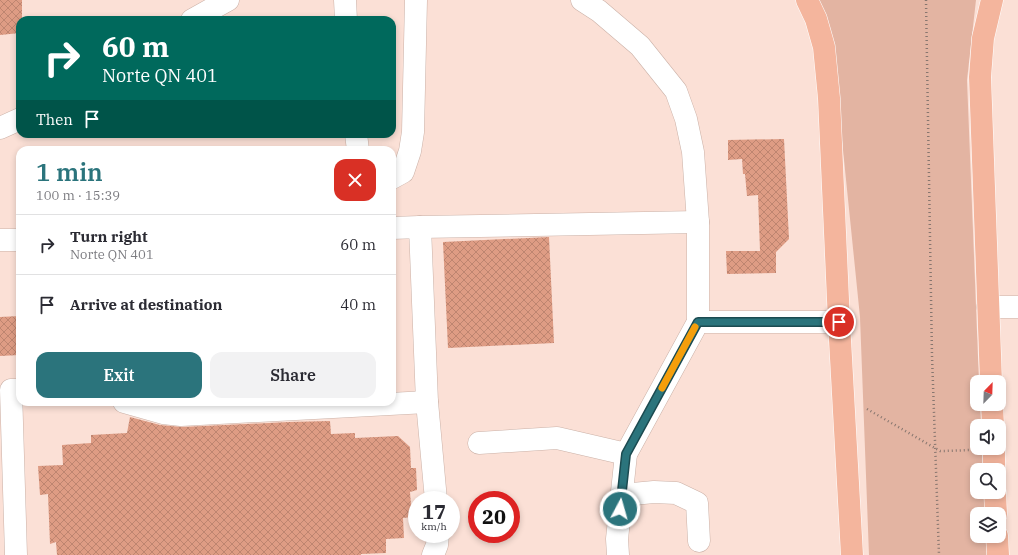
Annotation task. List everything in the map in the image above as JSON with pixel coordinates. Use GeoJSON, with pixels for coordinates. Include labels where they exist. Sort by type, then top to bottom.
{"type":"FeatureCollection","features":[{"type":"Feature","properties":{"kind":"main road"},"geometry":{"type":"LineString","coordinates":[[807,0],[816,19],[824,47],[829,98],[839,322],[852,555]]}},
{"type":"Feature","properties":{"kind":"main road"},"geometry":{"type":"LineString","coordinates":[[991,375],[980,77],[983,38],[992,0]]}},
{"type":"Feature","properties":{"kind":"main road"},"geometry":{"type":"LineString","coordinates":[[997,543],[998,555]]}},
{"type":"Feature","properties":{"kind":"street"},"geometry":{"type":"LineString","coordinates":[[199,16],[228,0]]}},
{"type":"Feature","properties":{"kind":"street"},"geometry":{"type":"LineString","coordinates":[[345,0],[346,16]]}},
{"type":"Feature","properties":{"kind":"street"},"geometry":{"type":"LineString","coordinates":[[396,176],[403,172],[410,152],[413,132],[416,0]]}},
{"type":"Feature","properties":{"kind":"street"},"geometry":{"type":"LineString","coordinates":[[582,0],[599,11],[640,46],[676,91],[686,119],[693,152],[698,222],[698,322],[626,454],[617,539],[618,555]]}},
{"type":"Feature","properties":{"kind":"street"},"geometry":{"type":"LineString","coordinates":[[0,128],[16,121]]}},
{"type":"Feature","properties":{"kind":"street"},"geometry":{"type":"LineString","coordinates":[[396,228],[698,222]]}},
{"type":"Feature","properties":{"kind":"street"},"geometry":{"type":"LineString","coordinates":[[420,228],[427,402],[435,491]]}},
{"type":"Feature","properties":{"kind":"street"},"geometry":{"type":"LineString","coordinates":[[0,240],[16,240]]}},
{"type":"Feature","properties":{"kind":"street"},"geometry":{"type":"LineString","coordinates":[[988,307],[1018,307]]}},
{"type":"Feature","properties":{"kind":"street"},"geometry":{"type":"LineString","coordinates":[[698,322],[839,322]]}},
{"type":"Feature","properties":{"kind":"street"},"geometry":{"type":"LineString","coordinates":[[10,390],[16,555]]}},
{"type":"Feature","properties":{"kind":"street"},"geometry":{"type":"LineString","coordinates":[[396,404],[427,402]]}},
{"type":"Feature","properties":{"kind":"street"},"geometry":{"type":"LineString","coordinates":[[138,406],[163,413],[181,415],[351,406]]}},
{"type":"Feature","properties":{"kind":"street"},"geometry":{"type":"LineString","coordinates":[[479,443],[557,438],[626,454]]}},
{"type":"Feature","properties":{"kind":"street"},"geometry":{"type":"LineString","coordinates":[[622,495],[654,492],[676,494],[697,503],[699,541]]}},
{"type":"Feature","properties":{"kind":"street"},"geometry":{"type":"LineString","coordinates":[[433,555],[437,543]]}},
{"type":"Feature","properties":{"kind":"path"},"geometry":{"type":"LineString","coordinates":[[926,0],[932,356],[939,555]]}},
{"type":"Feature","properties":{"kind":"path"},"geometry":{"type":"LineString","coordinates":[[843,398],[855,402],[944,452],[994,456]]}},
{"type":"Feature","properties":{"kind":"shaded area"},"geometry":{"type":"Polygon","coordinates":[[[816,0],[976,0],[967,80],[979,375],[970,375],[970,411],[980,411],[981,419],[970,419],[970,455],[982,455],[983,463],[970,463],[970,499],[984,499],[985,507],[970,507],[970,543],[986,543],[987,555],[869,555],[860,317],[831,32],[816,0]]]}},
{"type":"Feature","properties":{"kind":"building"},"geometry":{"type":"Polygon","coordinates":[[[0,0],[22,0],[22,16],[16,16],[16,33],[0,35],[0,0]]]}},
{"type":"Feature","properties":{"kind":"building"},"geometry":{"type":"Polygon","coordinates":[[[784,139],[789,239],[776,252],[776,273],[727,274],[726,251],[760,251],[758,195],[747,196],[742,159],[728,160],[728,140],[784,139]]]}},
{"type":"Feature","properties":{"kind":"building"},"geometry":{"type":"Polygon","coordinates":[[[549,237],[554,343],[448,348],[443,242],[549,237]]]}},
{"type":"Feature","properties":{"kind":"building"},"geometry":{"type":"Polygon","coordinates":[[[16,316],[16,355],[0,356],[0,317],[16,316]]]}},
{"type":"Feature","properties":{"kind":"building"},"geometry":{"type":"Polygon","coordinates":[[[130,417],[160,425],[182,427],[330,421],[331,434],[355,433],[355,438],[398,436],[410,447],[411,468],[416,468],[417,490],[408,491],[408,517],[403,518],[404,538],[386,539],[386,553],[361,555],[57,555],[56,542],[50,544],[48,494],[40,495],[38,466],[63,465],[62,445],[91,443],[91,435],[127,433],[130,417]]]}},
{"type":"Feature","properties":{"kind":"slow traffic"},"geometry":{"type":"LineString","coordinates":[[662,388],[695,327]]}},
{"type":"Feature","properties":{"kind":"route"},"geometry":{"type":"LineString","coordinates":[[620,509],[626,454],[698,322],[839,322]]}}]}
